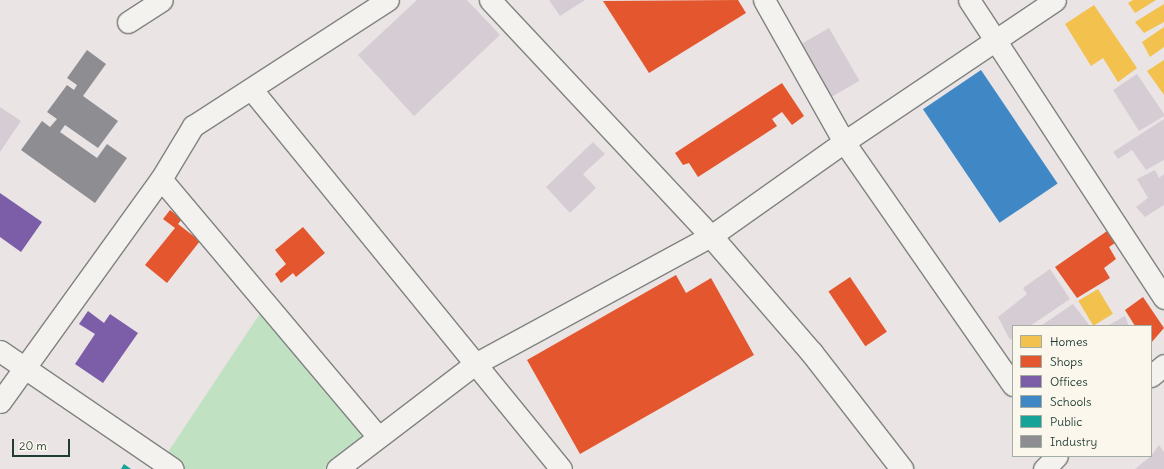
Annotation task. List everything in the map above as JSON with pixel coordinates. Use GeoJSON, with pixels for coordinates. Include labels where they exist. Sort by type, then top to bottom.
{"type":"FeatureCollection","features":[{"type":"Feature","properties":{"kind":"street"},"geometry":{"type":"LineString","coordinates":[[128,22],[162,0]]}},
{"type":"Feature","properties":{"kind":"street"},"geometry":{"type":"LineString","coordinates":[[0,402],[161,179],[193,126],[252,90],[388,0]]}},
{"type":"Feature","properties":{"kind":"street"},"geometry":{"type":"LineString","coordinates":[[490,0],[711,236],[812,353],[902,469]]}},
{"type":"Feature","properties":{"kind":"street"},"geometry":{"type":"LineString","coordinates":[[764,0],[844,142],[1012,384]]}},
{"type":"Feature","properties":{"kind":"street"},"geometry":{"type":"LineString","coordinates":[[969,0],[995,42],[1164,298]]}},
{"type":"Feature","properties":{"kind":"street"},"geometry":{"type":"LineString","coordinates":[[337,469],[475,364],[711,236],[844,142],[995,42],[1055,0]]}},
{"type":"Feature","properties":{"kind":"street"},"geometry":{"type":"LineString","coordinates":[[252,90],[561,469]]}},
{"type":"Feature","properties":{"kind":"street"},"geometry":{"type":"LineString","coordinates":[[161,179],[378,437]]}},
{"type":"Feature","properties":{"kind":"street"},"geometry":{"type":"LineString","coordinates":[[0,350],[24,368],[174,469]]}},
{"type":"Feature","properties":{"kind":"street"},"geometry":{"type":"LineString","coordinates":[[1152,375],[1164,364]]}},
{"type":"Feature","properties":{"kind":"street"},"geometry":{"type":"LineString","coordinates":[[1044,469],[1056,457]]}},
{"type":"Feature","properties":{"kind":"green space"},"geometry":{"type":"Polygon","coordinates":[[[265,306],[378,437],[337,469],[173,469],[162,461],[265,306]]]}},
{"type":"Feature","properties":{"kind":"building: Homes"},"geometry":{"type":"Polygon","coordinates":[[[1133,0],[1156,0],[1135,13],[1128,3],[1133,0]]]}},
{"type":"Feature","properties":{"kind":"building: Homes"},"geometry":{"type":"Polygon","coordinates":[[[1164,4],[1164,22],[1144,33],[1135,22],[1164,4]]]}},
{"type":"Feature","properties":{"kind":"building: Homes"},"geometry":{"type":"Polygon","coordinates":[[[1094,5],[1137,68],[1118,82],[1103,58],[1091,66],[1065,24],[1094,5]]]}},
{"type":"Feature","properties":{"kind":"building: Homes"},"geometry":{"type":"Polygon","coordinates":[[[1164,27],[1164,47],[1150,57],[1142,42],[1164,27]]]}},
{"type":"Feature","properties":{"kind":"building: Homes"},"geometry":{"type":"Polygon","coordinates":[[[1164,60],[1164,95],[1147,71],[1164,60]]]}},
{"type":"Feature","properties":{"kind":"building: Homes"},"geometry":{"type":"Polygon","coordinates":[[[1098,289],[1113,314],[1093,325],[1078,301],[1098,289]]]}},
{"type":"Feature","properties":{"kind":"building: Shops"},"geometry":{"type":"Polygon","coordinates":[[[738,0],[746,13],[649,73],[603,1],[738,0]]]}},
{"type":"Feature","properties":{"kind":"building: Shops"},"geometry":{"type":"Polygon","coordinates":[[[782,83],[804,116],[792,125],[782,112],[772,119],[777,126],[698,177],[689,163],[683,165],[675,153],[782,83]]]}},
{"type":"Feature","properties":{"kind":"building: Shops"},"geometry":{"type":"Polygon","coordinates":[[[170,210],[182,219],[178,224],[200,241],[167,283],[145,265],[175,228],[163,219],[170,210]]]}},
{"type":"Feature","properties":{"kind":"building: Shops"},"geometry":{"type":"Polygon","coordinates":[[[303,227],[325,253],[296,277],[293,273],[281,283],[275,274],[286,264],[275,250],[303,227]]]}},
{"type":"Feature","properties":{"kind":"building: Shops"},"geometry":{"type":"Polygon","coordinates":[[[1110,229],[1118,241],[1109,247],[1116,259],[1104,268],[1110,278],[1077,298],[1055,267],[1110,229]]]}},
{"type":"Feature","properties":{"kind":"building: Shops"},"geometry":{"type":"Polygon","coordinates":[[[676,275],[686,293],[711,278],[754,355],[580,454],[527,360],[676,275]]]}},
{"type":"Feature","properties":{"kind":"building: Shops"},"geometry":{"type":"Polygon","coordinates":[[[850,277],[887,332],[865,346],[828,292],[850,277]]]}},
{"type":"Feature","properties":{"kind":"building: Shops"},"geometry":{"type":"Polygon","coordinates":[[[1143,297],[1164,328],[1152,342],[1152,325],[1134,325],[1125,310],[1143,297]]]}},
{"type":"Feature","properties":{"kind":"building: Offices"},"geometry":{"type":"Polygon","coordinates":[[[0,193],[42,222],[21,252],[0,237],[0,193]]]}},
{"type":"Feature","properties":{"kind":"building: Offices"},"geometry":{"type":"Polygon","coordinates":[[[88,311],[104,323],[110,314],[138,333],[103,383],[75,364],[95,334],[79,324],[88,311]]]}},
{"type":"Feature","properties":{"kind":"building: Schools"},"geometry":{"type":"Polygon","coordinates":[[[981,70],[1058,184],[1000,223],[923,109],[981,70]]]}},
{"type":"Feature","properties":{"kind":"building: Public"},"geometry":{"type":"Polygon","coordinates":[[[124,464],[131,469],[121,469],[124,464]]]}},
{"type":"Feature","properties":{"kind":"building: Industry"},"geometry":{"type":"Polygon","coordinates":[[[87,50],[106,64],[83,96],[118,121],[98,148],[65,125],[60,132],[97,158],[107,144],[127,158],[95,203],[21,150],[42,121],[50,127],[57,119],[47,112],[67,85],[74,90],[77,85],[67,78],[87,50]]]}},
{"type":"Feature","properties":{"kind":"building: Other"},"geometry":{"type":"Polygon","coordinates":[[[417,0],[467,0],[500,35],[414,116],[358,55],[417,0]]]}},
{"type":"Feature","properties":{"kind":"building: Other"},"geometry":{"type":"Polygon","coordinates":[[[549,0],[585,0],[560,16],[549,0]]]}},
{"type":"Feature","properties":{"kind":"building: Other"},"geometry":{"type":"Polygon","coordinates":[[[829,28],[860,81],[830,98],[800,45],[829,28]]]}},
{"type":"Feature","properties":{"kind":"building: Other"},"geometry":{"type":"Polygon","coordinates":[[[1137,74],[1164,114],[1164,116],[1139,131],[1113,90],[1137,74]]]}},
{"type":"Feature","properties":{"kind":"building: Other"},"geometry":{"type":"Polygon","coordinates":[[[0,107],[21,121],[0,152],[0,107]]]}},
{"type":"Feature","properties":{"kind":"building: Other"},"geometry":{"type":"Polygon","coordinates":[[[1164,119],[1164,160],[1146,170],[1132,150],[1118,159],[1113,152],[1164,119]]]}},
{"type":"Feature","properties":{"kind":"building: Other"},"geometry":{"type":"Polygon","coordinates":[[[593,142],[605,154],[583,174],[596,188],[570,213],[546,187],[593,142]]]}},
{"type":"Feature","properties":{"kind":"building: Other"},"geometry":{"type":"Polygon","coordinates":[[[1155,170],[1159,178],[1164,174],[1164,205],[1145,217],[1136,207],[1148,198],[1137,179],[1155,170]]]}},
{"type":"Feature","properties":{"kind":"building: Other"},"geometry":{"type":"Polygon","coordinates":[[[1050,269],[1070,299],[1031,325],[1012,325],[1012,339],[1010,340],[998,317],[1027,294],[1023,288],[1050,269]]]}},
{"type":"Feature","properties":{"kind":"building: Other"},"geometry":{"type":"Polygon","coordinates":[[[1073,304],[1089,325],[1042,325],[1073,304]]]}},
{"type":"Feature","properties":{"kind":"building: Other"},"geometry":{"type":"Polygon","coordinates":[[[1125,316],[1129,325],[1109,325],[1125,316]]]}},
{"type":"Feature","properties":{"kind":"building: Other"},"geometry":{"type":"Polygon","coordinates":[[[1159,445],[1164,452],[1164,469],[1135,469],[1150,457],[1152,457],[1159,445]]]}}]}
